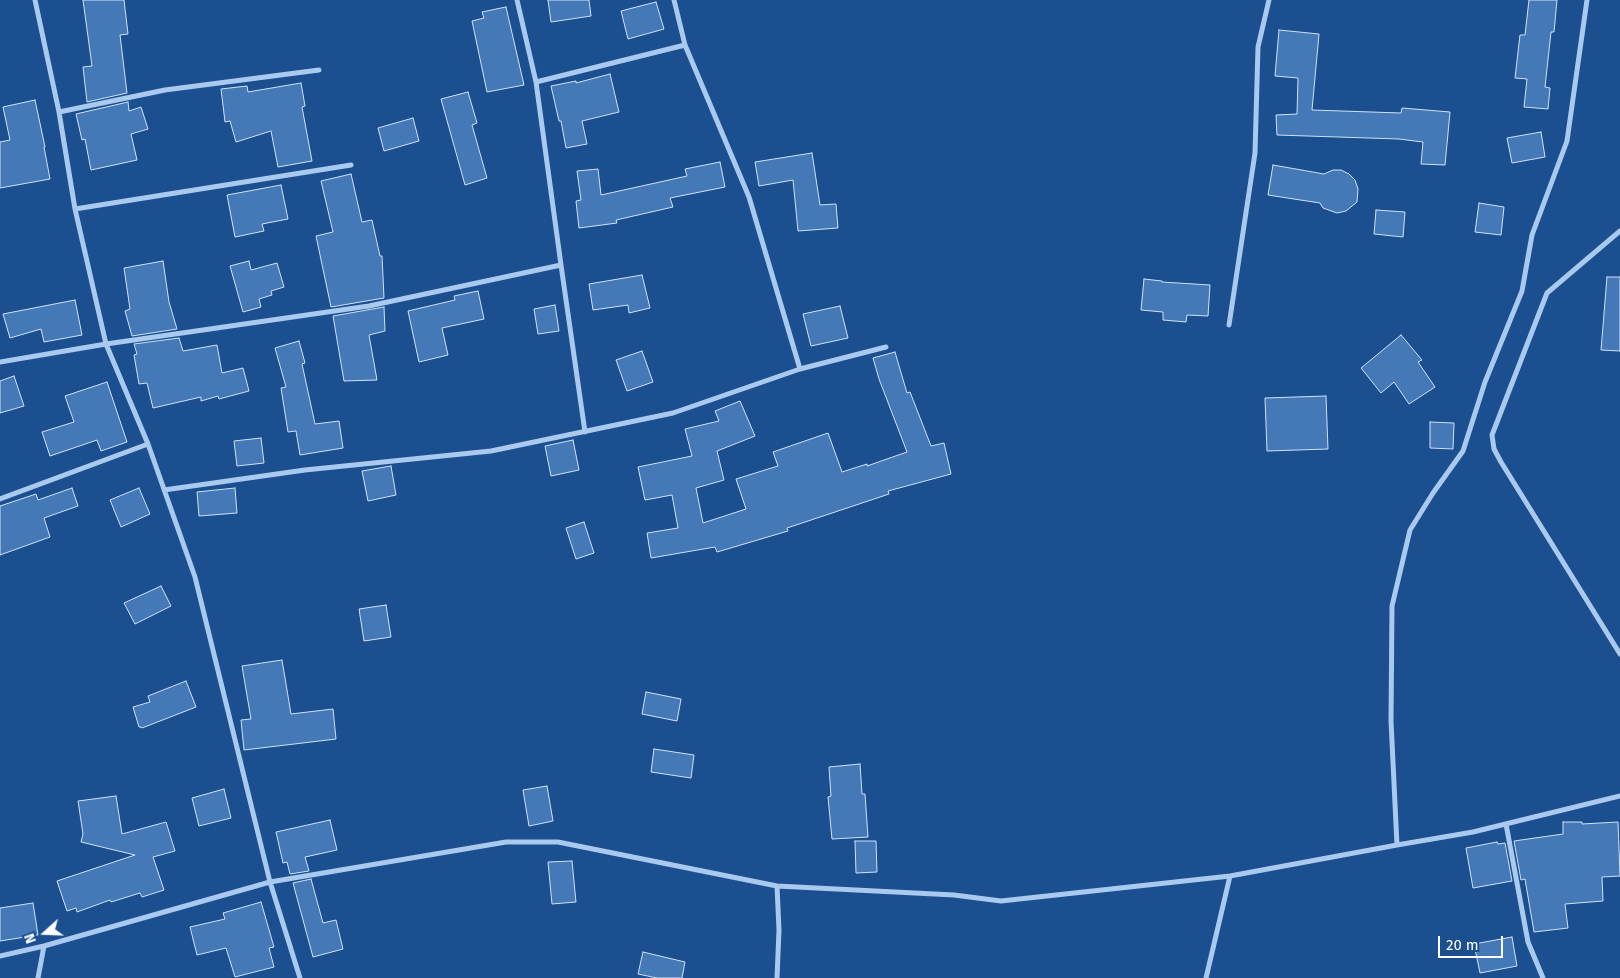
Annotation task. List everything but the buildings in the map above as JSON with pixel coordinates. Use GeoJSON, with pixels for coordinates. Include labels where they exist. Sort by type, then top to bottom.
{"type":"FeatureCollection","features":[{"type":"Feature","properties":{"kind":"street"},"geometry":{"type":"LineString","coordinates":[[35,0],[59,112],[76,209],[106,344],[148,444],[195,577],[270,882],[300,978]]}},
{"type":"Feature","properties":{"kind":"street"},"geometry":{"type":"LineString","coordinates":[[517,0],[536,82],[585,432]]}},
{"type":"Feature","properties":{"kind":"street"},"geometry":{"type":"LineString","coordinates":[[674,0],[684,45],[749,197],[800,369]]}},
{"type":"Feature","properties":{"kind":"street"},"geometry":{"type":"LineString","coordinates":[[1229,325],[1255,153],[1258,47],[1269,0]]}},
{"type":"Feature","properties":{"kind":"street"},"geometry":{"type":"LineString","coordinates":[[1398,845],[1391,721],[1392,606],[1410,530],[1433,493],[1463,451],[1485,382],[1522,291],[1532,235],[1567,141],[1587,0]]}},
{"type":"Feature","properties":{"kind":"street"},"geometry":{"type":"LineString","coordinates":[[536,82],[684,45]]}},
{"type":"Feature","properties":{"kind":"street"},"geometry":{"type":"LineString","coordinates":[[59,112],[165,90],[319,70]]}},
{"type":"Feature","properties":{"kind":"street"},"geometry":{"type":"LineString","coordinates":[[76,209],[351,165]]}},
{"type":"Feature","properties":{"kind":"street"},"geometry":{"type":"LineString","coordinates":[[1620,231],[1547,293],[1492,435],[1494,449],[1501,462],[1620,654]]}},
{"type":"Feature","properties":{"kind":"street"},"geometry":{"type":"LineString","coordinates":[[0,362],[106,344],[369,306],[561,265]]}},
{"type":"Feature","properties":{"kind":"street"},"geometry":{"type":"LineString","coordinates":[[164,490],[305,470],[491,451],[673,413],[800,369],[886,347]]}},
{"type":"Feature","properties":{"kind":"street"},"geometry":{"type":"LineString","coordinates":[[0,499],[148,444]]}},
{"type":"Feature","properties":{"kind":"street"},"geometry":{"type":"LineString","coordinates":[[0,956],[44,946],[270,882],[506,842],[558,842],[777,886],[954,895],[1001,902],[1230,876],[1473,832],[1620,796]]}},
{"type":"Feature","properties":{"kind":"street"},"geometry":{"type":"LineString","coordinates":[[1506,824],[1528,942],[1543,978]]}},
{"type":"Feature","properties":{"kind":"street"},"geometry":{"type":"LineString","coordinates":[[1206,978],[1230,876]]}},
{"type":"Feature","properties":{"kind":"street"},"geometry":{"type":"LineString","coordinates":[[776,978],[779,930],[777,886]]}},
{"type":"Feature","properties":{"kind":"street"},"geometry":{"type":"LineString","coordinates":[[38,978],[44,946]]}}]}
